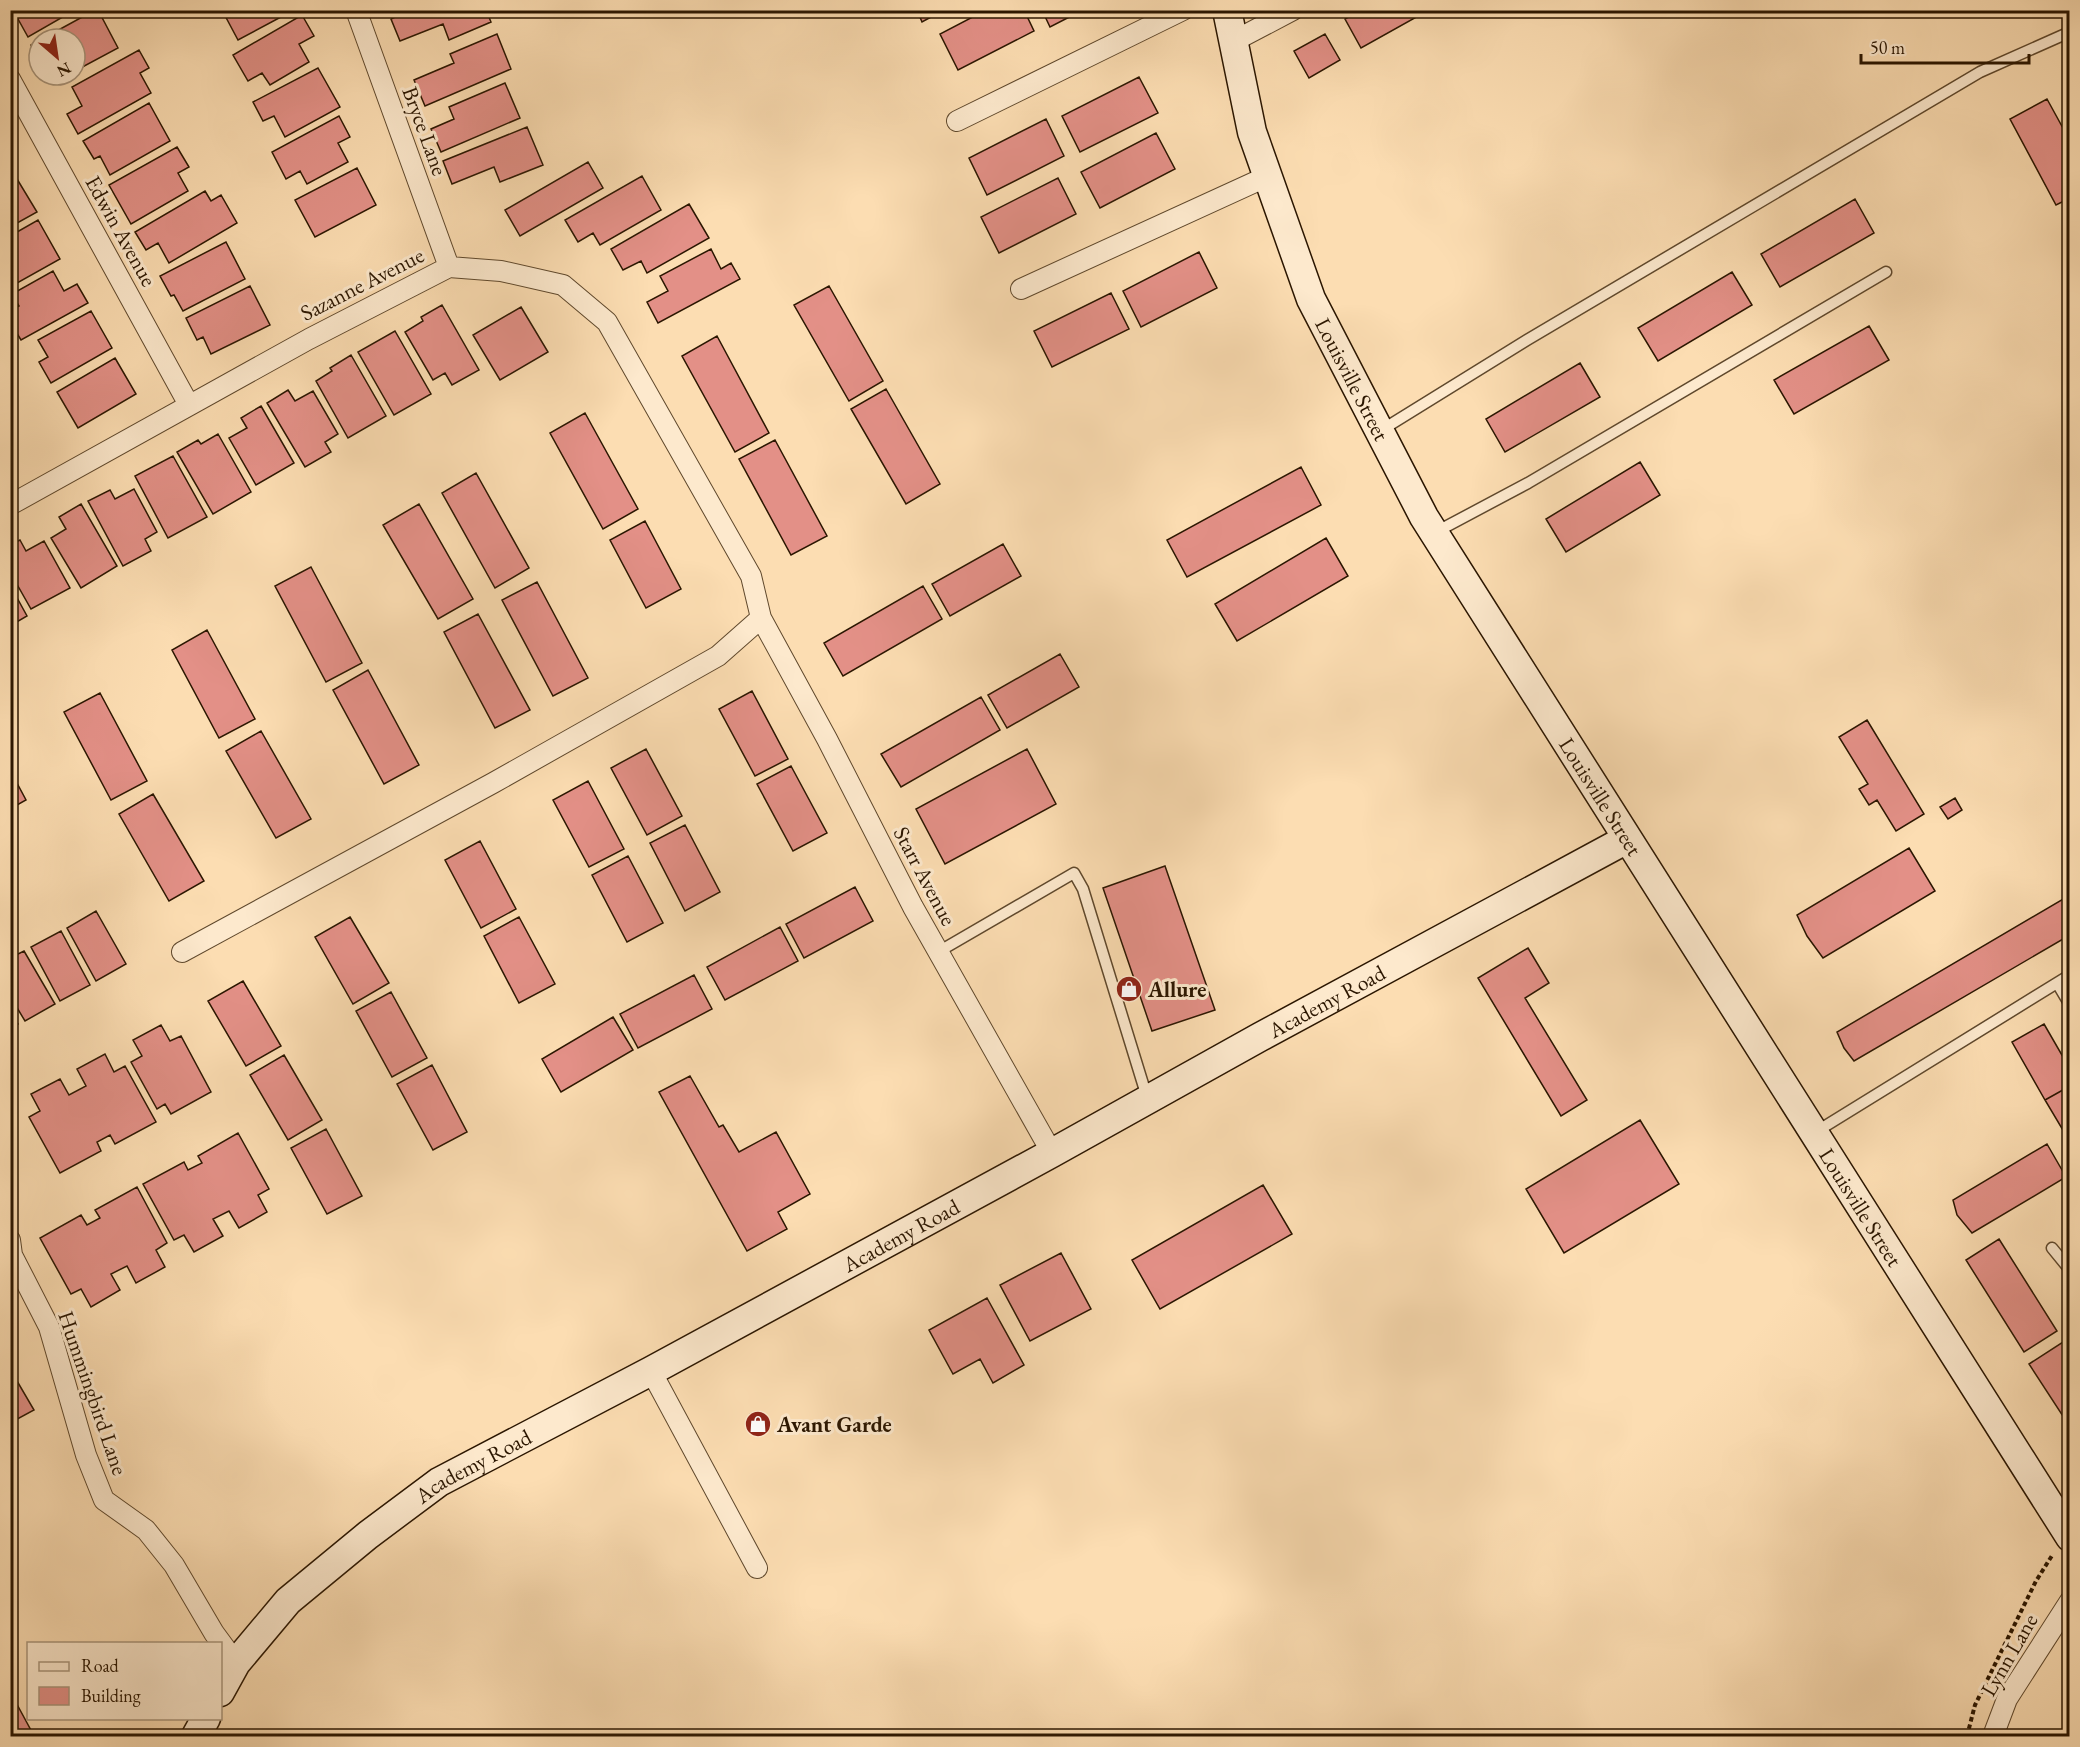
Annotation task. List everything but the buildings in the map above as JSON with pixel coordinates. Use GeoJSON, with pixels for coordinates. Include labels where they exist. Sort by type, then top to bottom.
{"type":"FeatureCollection","features":[{"type":"Feature","properties":{"kind":"main road","name":"Louisville Street"},"geometry":{"type":"LineString","coordinates":[[1227,10],[1252,132],[1311,299],[1434,533],[2068,1535]]}},
{"type":"Feature","properties":{"kind":"main road","name":"Academy Road"},"geometry":{"type":"LineString","coordinates":[[222,1688],[236,1663],[288,1601],[368,1535],[439,1482],[651,1371],[1052,1153],[1270,1031],[1628,839]]}},
{"type":"Feature","properties":{"kind":"main road"},"geometry":{"type":"LineString","coordinates":[[196,1737],[205,1720]]}},
{"type":"Feature","properties":{"kind":"street","name":"Bryce Lane"},"geometry":{"type":"LineString","coordinates":[[356,10],[449,267]]}},
{"type":"Feature","properties":{"kind":"street"},"geometry":{"type":"LineString","coordinates":[[957,121],[1183,10]]}},
{"type":"Feature","properties":{"kind":"street"},"geometry":{"type":"LineString","coordinates":[[1234,41],[1293,10]]}},
{"type":"Feature","properties":{"kind":"street","name":"Edwin Avenue"},"geometry":{"type":"LineString","coordinates":[[10,79],[189,405]]}},
{"type":"Feature","properties":{"kind":"street"},"geometry":{"type":"LineString","coordinates":[[1021,289],[1268,176]]}},
{"type":"Feature","properties":{"kind":"street","name":"Sazanne Avenue"},"geometry":{"type":"LineString","coordinates":[[10,504],[309,339],[449,267],[501,271],[563,285],[607,322],[751,576],[761,618]]}},
{"type":"Feature","properties":{"kind":"street"},"geometry":{"type":"LineString","coordinates":[[182,952],[493,783],[718,656],[761,618]]}},
{"type":"Feature","properties":{"kind":"street","name":"Starr Avenue"},"geometry":{"type":"LineString","coordinates":[[761,618],[827,739],[913,907],[1052,1153]]}},
{"type":"Feature","properties":{"kind":"street","name":"Hummingbird Lane"},"geometry":{"type":"LineString","coordinates":[[10,1240],[12,1256],[49,1328],[86,1455],[104,1500],[146,1530],[167,1556],[221,1642]]}},
{"type":"Feature","properties":{"kind":"street"},"geometry":{"type":"LineString","coordinates":[[651,1371],[757,1568]]}},
{"type":"Feature","properties":{"kind":"street","name":"Lynn Lane"},"geometry":{"type":"LineString","coordinates":[[1993,1737],[2007,1699],[2070,1601]]}},
{"type":"Feature","properties":{"kind":"street","name":"Hummingbird Lane"},"geometry":{"type":"LineString","coordinates":[[222,1644],[236,1663]]}},
{"type":"Feature","properties":{"kind":"lane"},"geometry":{"type":"LineString","coordinates":[[1379,431],[1980,72],[2070,32]]}},
{"type":"Feature","properties":{"kind":"lane"},"geometry":{"type":"LineString","coordinates":[[1434,533],[1528,483],[1886,272]]}},
{"type":"Feature","properties":{"kind":"lane"},"geometry":{"type":"LineString","coordinates":[[938,952],[1074,873],[1083,889],[1148,1099]]}},
{"type":"Feature","properties":{"kind":"lane"},"geometry":{"type":"LineString","coordinates":[[1814,1133],[2070,975]]}},
{"type":"Feature","properties":{"kind":"lane"},"geometry":{"type":"LineString","coordinates":[[2057,983],[2070,1005]]}},
{"type":"Feature","properties":{"kind":"lane"},"geometry":{"type":"LineString","coordinates":[[2052,1248],[2070,1270]]}},
{"type":"Feature","properties":{"kind":"path"},"geometry":{"type":"LineString","coordinates":[[1967,1737],[1975,1705],[2036,1581],[2068,1535]]}},
{"type":"Feature","properties":{"kind":"place","name":"Allure"},"geometry":{"type":"Point","coordinates":[1129,989]}},
{"type":"Feature","properties":{"kind":"place","name":"Avant Garde"},"geometry":{"type":"Point","coordinates":[758,1424]}}]}
